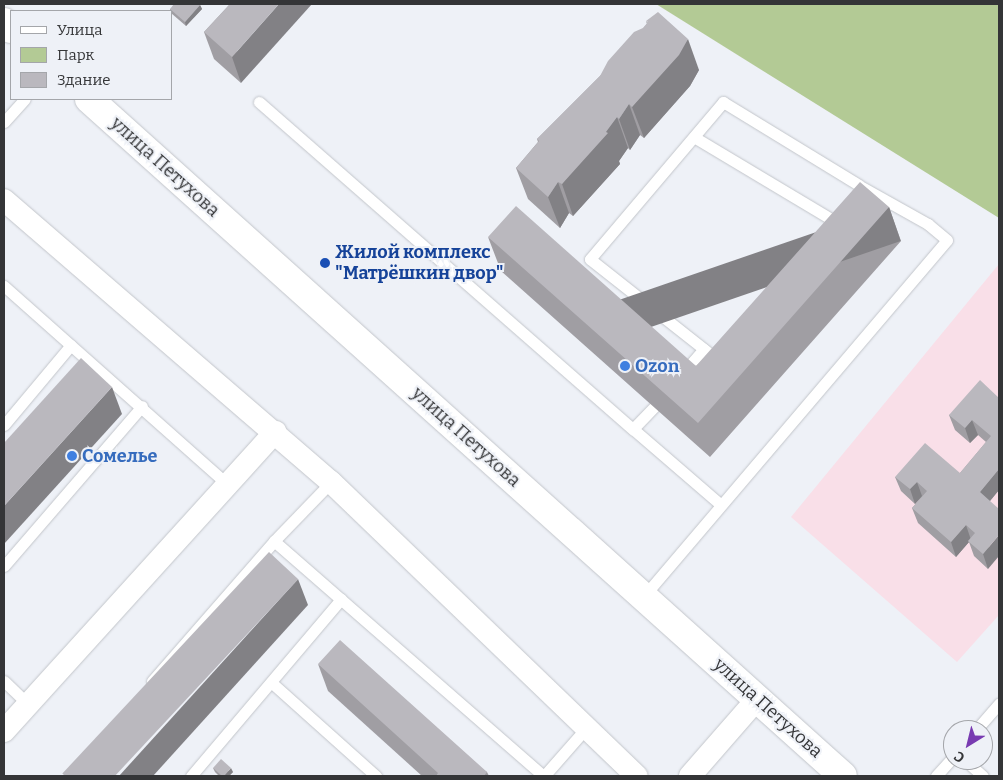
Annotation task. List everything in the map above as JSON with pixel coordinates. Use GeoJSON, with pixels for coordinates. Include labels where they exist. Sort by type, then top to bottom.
{"type":"FeatureCollection","features":[{"type":"Feature","properties":{"kind":"street","name":"улица Петухова"},"geometry":{"type":"LineString","coordinates":[[90,100],[843,776]]}},
{"type":"Feature","properties":{"kind":"street"},"geometry":{"type":"LineString","coordinates":[[4,200],[276,432],[331,482],[637,776]]}},
{"type":"Feature","properties":{"kind":"street"},"geometry":{"type":"LineString","coordinates":[[4,731],[276,432]]}},
{"type":"Feature","properties":{"kind":"street"},"geometry":{"type":"LineString","coordinates":[[690,776],[758,698]]}},
{"type":"Feature","properties":{"kind":"lane"},"geometry":{"type":"LineString","coordinates":[[4,122],[24,100]]}},
{"type":"Feature","properties":{"kind":"lane"},"geometry":{"type":"LineString","coordinates":[[259,102],[720,504]]}},
{"type":"Feature","properties":{"kind":"lane"},"geometry":{"type":"LineString","coordinates":[[644,596],[720,504],[947,240],[928,224],[857,189],[723,102],[590,259],[714,357],[726,342]]}},
{"type":"Feature","properties":{"kind":"lane"},"geometry":{"type":"LineString","coordinates":[[694,137],[831,219]]}},
{"type":"Feature","properties":{"kind":"lane"},"geometry":{"type":"LineString","coordinates":[[4,286],[142,406],[228,485]]}},
{"type":"Feature","properties":{"kind":"lane"},"geometry":{"type":"LineString","coordinates":[[4,426],[71,345]]}},
{"type":"Feature","properties":{"kind":"lane"},"geometry":{"type":"LineString","coordinates":[[681,375],[704,349]]}},
{"type":"Feature","properties":{"kind":"lane"},"geometry":{"type":"LineString","coordinates":[[4,566],[142,406]]}},
{"type":"Feature","properties":{"kind":"lane"},"geometry":{"type":"LineString","coordinates":[[633,429],[654,407]]}},
{"type":"Feature","properties":{"kind":"lane"},"geometry":{"type":"LineString","coordinates":[[146,688],[274,541],[331,482]]}},
{"type":"Feature","properties":{"kind":"lane"},"geometry":{"type":"LineString","coordinates":[[274,541],[544,776],[587,727]]}},
{"type":"Feature","properties":{"kind":"lane"},"geometry":{"type":"LineString","coordinates":[[190,776],[272,683],[341,599]]}},
{"type":"Feature","properties":{"kind":"lane"},"geometry":{"type":"LineString","coordinates":[[4,681],[28,704]]}},
{"type":"Feature","properties":{"kind":"lane"},"geometry":{"type":"LineString","coordinates":[[272,683],[376,776]]}},
{"type":"Feature","properties":{"kind":"lane"},"geometry":{"type":"LineString","coordinates":[[985,720],[999,704]]}},
{"type":"Feature","properties":{"kind":"shaded area"},"geometry":{"type":"Polygon","coordinates":[[[999,264],[999,615],[957,662],[791,517],[999,264]]]}},
{"type":"Feature","properties":{"kind":"green space"},"geometry":{"type":"Polygon","coordinates":[[[656,4],[999,4],[999,218],[656,4]]]}},
{"type":"Feature","properties":{"kind":"building"},"geometry":{"type":"Polygon","coordinates":[[[174,4],[200,5],[185,22],[170,9],[174,4]]]}},
{"type":"Feature","properties":{"kind":"building"},"geometry":{"type":"Polygon","coordinates":[[[230,4],[279,4],[232,57],[204,32],[230,4]]]}},
{"type":"Feature","properties":{"kind":"building"},"geometry":{"type":"Polygon","coordinates":[[[658,12],[688,39],[679,55],[632,107],[629,104],[619,119],[617,117],[606,132],[608,133],[562,184],[558,182],[548,197],[516,168],[539,141],[537,139],[600,76],[608,61],[634,32],[643,28],[648,22],[646,21],[658,12]]]}},
{"type":"Feature","properties":{"kind":"building"},"geometry":{"type":"Polygon","coordinates":[[[860,182],[889,207],[698,423],[488,237],[516,206],[696,366],[860,182]]]}},
{"type":"Feature","properties":{"kind":"building"},"geometry":{"type":"Polygon","coordinates":[[[81,358],[112,387],[4,506],[4,443],[81,358]]]}},
{"type":"Feature","properties":{"kind":"building"},"geometry":{"type":"Polygon","coordinates":[[[980,380],[999,398],[999,469],[980,492],[999,509],[999,535],[983,554],[968,541],[975,533],[966,525],[951,542],[912,508],[927,491],[917,482],[910,489],[895,477],[925,443],[960,473],[991,436],[972,420],[965,428],[949,415],[980,380]]]}},
{"type":"Feature","properties":{"kind":"building"},"geometry":{"type":"Polygon","coordinates":[[[269,552],[298,579],[115,776],[65,776],[62,774],[269,552]]]}},
{"type":"Feature","properties":{"kind":"building"},"geometry":{"type":"Polygon","coordinates":[[[340,640],[487,772],[484,776],[436,776],[438,773],[318,664],[340,640]]]}},
{"type":"Feature","properties":{"kind":"building"},"geometry":{"type":"Polygon","coordinates":[[[221,759],[231,768],[224,776],[213,768],[221,759]]]}},
{"type":"Feature","properties":{"kind":"place","name":"Жилой комплекс \"Матрёшкин двор\""},"geometry":{"type":"Point","coordinates":[325,263]}},
{"type":"Feature","properties":{"kind":"place","name":"Ozon"},"geometry":{"type":"Point","coordinates":[625,366]}},
{"type":"Feature","properties":{"kind":"place","name":"Сомелье"},"geometry":{"type":"Point","coordinates":[72,456]}}]}
